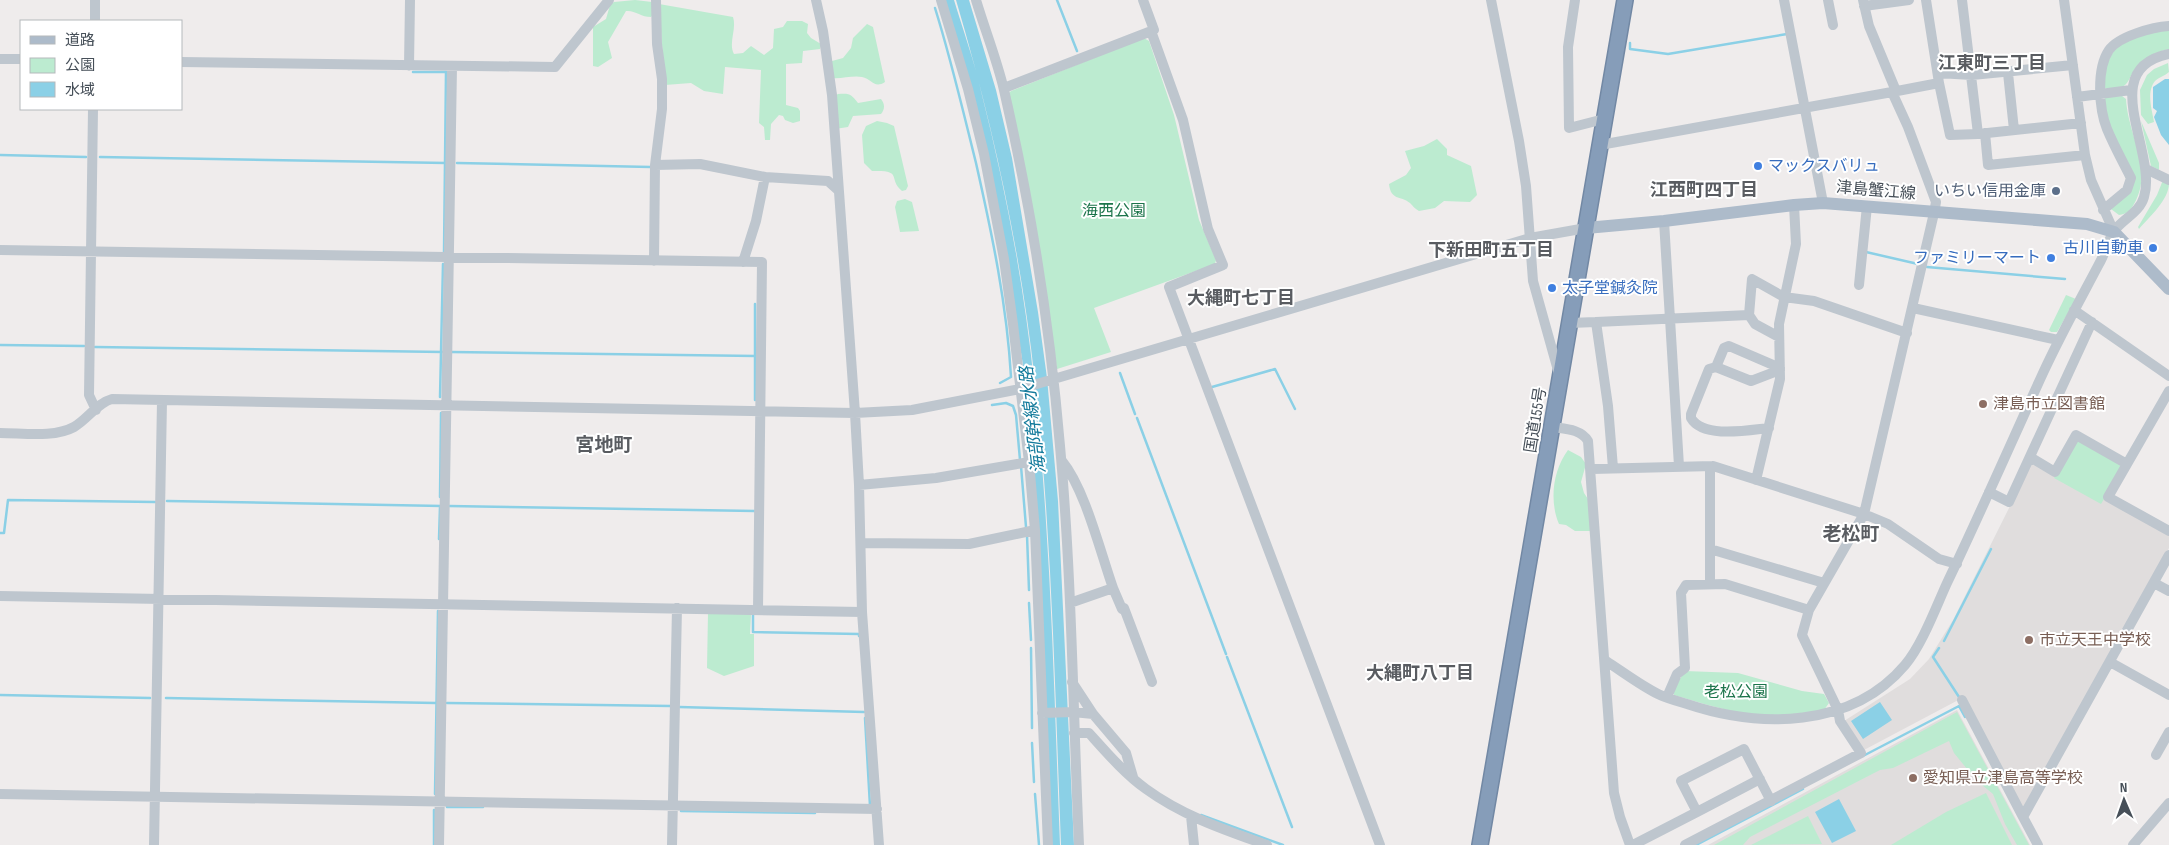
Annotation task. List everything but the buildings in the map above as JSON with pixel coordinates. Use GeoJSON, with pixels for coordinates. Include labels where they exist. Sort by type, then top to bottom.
{"type":"FeatureCollection","features":[{"type":"Feature","properties":{"kind":"highway","name":"国道155号"},"geometry":{"type":"LineString","coordinates":[[1480,845],[1624,0]]}},
{"type":"Feature","properties":{"kind":"main road","name":"津島蟹江線"},"geometry":{"type":"LineString","coordinates":[[1586,228],[1823,203],[2087,224],[2114,232],[2169,289]]}},
{"type":"Feature","properties":{"kind":"street"},"geometry":{"type":"LineString","coordinates":[[95,0],[95,20]]}},
{"type":"Feature","properties":{"kind":"street"},"geometry":{"type":"LineString","coordinates":[[408,66],[410,0]]}},
{"type":"Feature","properties":{"kind":"street"},"geometry":{"type":"LineString","coordinates":[[182,62],[555,67],[609,0]]}},
{"type":"Feature","properties":{"kind":"street"},"geometry":{"type":"LineString","coordinates":[[654,261],[655,165],[662,109],[662,79],[657,44],[656,0]]}},
{"type":"Feature","properties":{"kind":"street"},"geometry":{"type":"LineString","coordinates":[[816,0],[823,31],[832,95],[855,413],[862,612],[880,845]]}},
{"type":"Feature","properties":{"kind":"street"},"geometry":{"type":"LineString","coordinates":[[941,0],[968,88],[984,154],[1004,259],[1022,389],[1035,530],[1048,845]]}},
{"type":"Feature","properties":{"kind":"street"},"geometry":{"type":"LineString","coordinates":[[976,0],[1004,88],[1040,279],[1062,461],[1070,603],[1071,712],[1074,733],[1079,845]]}},
{"type":"Feature","properties":{"kind":"street"},"geometry":{"type":"LineString","coordinates":[[1004,88],[1154,30],[1142,0]]}},
{"type":"Feature","properties":{"kind":"street"},"geometry":{"type":"LineString","coordinates":[[1491,0],[1519,141],[1533,280],[1560,378]]}},
{"type":"Feature","properties":{"kind":"street"},"geometry":{"type":"LineString","coordinates":[[1575,0],[1568,47],[1570,128],[1604,119]]}},
{"type":"Feature","properties":{"kind":"street"},"geometry":{"type":"LineString","coordinates":[[1784,0],[1823,203]]}},
{"type":"Feature","properties":{"kind":"street"},"geometry":{"type":"LineString","coordinates":[[1828,0],[1834,25]]}},
{"type":"Feature","properties":{"kind":"street"},"geometry":{"type":"LineString","coordinates":[[1685,845],[1861,753],[1840,721],[1838,710],[1802,635],[1809,610],[1864,514],[1936,202],[1869,26],[1863,3],[1909,0]]}},
{"type":"Feature","properties":{"kind":"street"},"geometry":{"type":"LineString","coordinates":[[1926,0],[1938,78],[1950,135],[2081,122]]}},
{"type":"Feature","properties":{"kind":"street"},"geometry":{"type":"LineString","coordinates":[[1962,0],[1981,133],[1988,165],[2085,155]]}},
{"type":"Feature","properties":{"kind":"street"},"geometry":{"type":"LineString","coordinates":[[2064,0],[2085,155],[2091,180],[2114,232]]}},
{"type":"Feature","properties":{"kind":"street"},"geometry":{"type":"LineString","coordinates":[[2103,210],[2127,190],[2131,178],[2106,128],[2099,94],[2102,74],[2109,50],[2119,41],[2157,27],[2169,26]]}},
{"type":"Feature","properties":{"kind":"street"},"geometry":{"type":"LineString","coordinates":[[1151,31],[1183,120],[1208,229],[1223,265],[1169,287],[1380,845]]}},
{"type":"Feature","properties":{"kind":"street"},"geometry":{"type":"LineString","coordinates":[[1606,661],[1658,694],[1717,714],[1768,720],[1822,716],[1838,710],[1865,698],[1884,685],[1906,664],[1957,564],[2058,340],[2114,232],[2144,199],[2146,169],[2133,114],[2131,90],[2138,73],[2147,64],[2169,54]]}},
{"type":"Feature","properties":{"kind":"street"},"geometry":{"type":"LineString","coordinates":[[0,59],[20,59]]}},
{"type":"Feature","properties":{"kind":"street"},"geometry":{"type":"LineString","coordinates":[[1600,145],[1894,92],[1938,78],[2008,73],[2073,65]]}},
{"type":"Feature","properties":{"kind":"street"},"geometry":{"type":"LineString","coordinates":[[440,845],[452,67]]}},
{"type":"Feature","properties":{"kind":"street"},"geometry":{"type":"LineString","coordinates":[[2008,73],[2014,130]]}},
{"type":"Feature","properties":{"kind":"street"},"geometry":{"type":"LineString","coordinates":[[2077,97],[2131,90]]}},
{"type":"Feature","properties":{"kind":"street"},"geometry":{"type":"LineString","coordinates":[[94,110],[89,395],[96,410]]}},
{"type":"Feature","properties":{"kind":"street"},"geometry":{"type":"LineString","coordinates":[[655,165],[700,164],[765,177],[828,181],[838,190]]}},
{"type":"Feature","properties":{"kind":"street"},"geometry":{"type":"LineString","coordinates":[[828,181],[836,167]]}},
{"type":"Feature","properties":{"kind":"street"},"geometry":{"type":"LineString","coordinates":[[2146,169],[2169,180]]}},
{"type":"Feature","properties":{"kind":"street"},"geometry":{"type":"LineString","coordinates":[[743,262],[756,221],[765,177]]}},
{"type":"Feature","properties":{"kind":"street"},"geometry":{"type":"LineString","coordinates":[[1756,480],[1780,378],[1779,337],[1784,297],[1796,244],[1794,205]]}},
{"type":"Feature","properties":{"kind":"street"},"geometry":{"type":"LineString","coordinates":[[1859,285],[1867,206]]}},
{"type":"Feature","properties":{"kind":"street"},"geometry":{"type":"LineString","coordinates":[[1664,221],[1679,466]]}},
{"type":"Feature","properties":{"kind":"street"},"geometry":{"type":"LineString","coordinates":[[0,433],[40,433],[67,430],[85,420],[112,399],[855,413],[912,410],[1022,389],[1530,238],[1586,228]]}},
{"type":"Feature","properties":{"kind":"street"},"geometry":{"type":"LineString","coordinates":[[0,250],[762,262],[758,610]]}},
{"type":"Feature","properties":{"kind":"street"},"geometry":{"type":"LineString","coordinates":[[1779,337],[1755,324],[1749,315],[1752,279],[1784,297],[1814,301],[1907,333]]}},
{"type":"Feature","properties":{"kind":"street"},"geometry":{"type":"LineString","coordinates":[[1913,308],[2058,340]]}},
{"type":"Feature","properties":{"kind":"street"},"geometry":{"type":"LineString","coordinates":[[2074,310],[2169,376]]}},
{"type":"Feature","properties":{"kind":"street"},"geometry":{"type":"LineString","coordinates":[[1570,323],[1671,320],[1749,315]]}},
{"type":"Feature","properties":{"kind":"street"},"geometry":{"type":"LineString","coordinates":[[1596,322],[1608,406],[1613,468]]}},
{"type":"Feature","properties":{"kind":"street"},"geometry":{"type":"LineString","coordinates":[[1989,492],[2009,502],[2092,322]]}},
{"type":"Feature","properties":{"kind":"street"},"geometry":{"type":"LineString","coordinates":[[1716,367],[1724,348],[1729,346],[1780,369]]}},
{"type":"Feature","properties":{"kind":"street"},"geometry":{"type":"LineString","coordinates":[[1769,428],[1721,432],[1693,422],[1691,414],[1709,369],[1716,367],[1750,381],[1780,369]]}},
{"type":"Feature","properties":{"kind":"street"},"geometry":{"type":"LineString","coordinates":[[2169,391],[2108,497],[2169,531]]}},
{"type":"Feature","properties":{"kind":"street"},"geometry":{"type":"LineString","coordinates":[[154,845],[162,401]]}},
{"type":"Feature","properties":{"kind":"street"},"geometry":{"type":"LineString","coordinates":[[1552,427],[1569,430],[1585,436],[1588,441],[1592,469],[1614,793],[1620,818],[1632,845],[1760,779]]}},
{"type":"Feature","properties":{"kind":"street"},"geometry":{"type":"LineString","coordinates":[[2030,457],[2055,472],[2076,435],[2127,464]]}},
{"type":"Feature","properties":{"kind":"street"},"geometry":{"type":"LineString","coordinates":[[1062,461],[1070,472],[1079,492],[1113,588],[1122,609],[1124,608],[1152,682]]}},
{"type":"Feature","properties":{"kind":"street"},"geometry":{"type":"LineString","coordinates":[[859,485],[936,478],[1029,462]]}},
{"type":"Feature","properties":{"kind":"street"},"geometry":{"type":"LineString","coordinates":[[1710,583],[1710,470],[1713,466]]}},
{"type":"Feature","properties":{"kind":"street"},"geometry":{"type":"LineString","coordinates":[[1592,469],[1713,466],[1864,514],[1888,524],[1939,559],[1957,564]]}},
{"type":"Feature","properties":{"kind":"street"},"geometry":{"type":"LineString","coordinates":[[861,543],[969,544],[1035,530]]}},
{"type":"Feature","properties":{"kind":"street"},"geometry":{"type":"LineString","coordinates":[[1710,549],[1824,583]]}},
{"type":"Feature","properties":{"kind":"street"},"geometry":{"type":"LineString","coordinates":[[2023,816],[2169,555]]}},
{"type":"Feature","properties":{"kind":"street"},"geometry":{"type":"LineString","coordinates":[[2154,583],[2169,591]]}},
{"type":"Feature","properties":{"kind":"street"},"geometry":{"type":"LineString","coordinates":[[1667,697],[1678,674],[1685,668],[1681,593],[1686,585],[1725,584],[1809,610]]}},
{"type":"Feature","properties":{"kind":"street"},"geometry":{"type":"LineString","coordinates":[[1070,603],[1113,588]]}},
{"type":"Feature","properties":{"kind":"street"},"geometry":{"type":"LineString","coordinates":[[0,596],[862,612]]}},
{"type":"Feature","properties":{"kind":"street"},"geometry":{"type":"LineString","coordinates":[[672,845],[677,608]]}},
{"type":"Feature","properties":{"kind":"street"},"geometry":{"type":"LineString","coordinates":[[2110,662],[2169,695]]}},
{"type":"Feature","properties":{"kind":"street"},"geometry":{"type":"LineString","coordinates":[[1072,681],[1093,714],[1126,753],[1133,778]]}},
{"type":"Feature","properties":{"kind":"street"},"geometry":{"type":"LineString","coordinates":[[1962,700],[2038,845]]}},
{"type":"Feature","properties":{"kind":"street"},"geometry":{"type":"LineString","coordinates":[[1042,713],[1071,712],[1093,714]]}},
{"type":"Feature","properties":{"kind":"street"},"geometry":{"type":"LineString","coordinates":[[2156,755],[2169,732]]}},
{"type":"Feature","properties":{"kind":"street"},"geometry":{"type":"LineString","coordinates":[[1074,733],[1089,733],[1133,778],[1153,794],[1191,816],[1267,845]]}},
{"type":"Feature","properties":{"kind":"street"},"geometry":{"type":"LineString","coordinates":[[1697,812],[1681,781],[1744,749],[1771,801]]}},
{"type":"Feature","properties":{"kind":"street"},"geometry":{"type":"LineString","coordinates":[[0,794],[877,809]]}},
{"type":"Feature","properties":{"kind":"street"},"geometry":{"type":"LineString","coordinates":[[2133,845],[2169,804]]}},
{"type":"Feature","properties":{"kind":"street"},"geometry":{"type":"LineString","coordinates":[[1191,816],[1194,845]]}},
{"type":"Feature","properties":{"kind":"shaded area","name":"市立天王中学校"},"geometry":{"type":"Polygon","coordinates":[[[2032,462],[2105,498],[2169,534],[2169,548],[2023,809],[1964,697],[1864,750],[1844,721],[1910,679],[1929,659],[1953,620],[2032,462]]]}},
{"type":"Feature","properties":{"kind":"shaded area","name":"愛知県立津島高等学校"},"geometry":{"type":"Polygon","coordinates":[[[1957,710],[2030,845],[1708,845],[1957,710]]]}},
{"type":"Feature","properties":{"kind":"green space"},"geometry":{"type":"Polygon","coordinates":[[[635,0],[652,2],[653,14],[651,17],[647,17],[626,11],[608,42],[612,58],[598,67],[593,66],[593,27],[606,19],[610,5],[614,2],[635,0]]]}},
{"type":"Feature","properties":{"kind":"green space"},"geometry":{"type":"Polygon","coordinates":[[[659,4],[733,17],[732,50],[734,54],[743,53],[751,46],[764,55],[773,48],[774,29],[783,27],[787,21],[802,21],[808,24],[807,33],[821,44],[820,49],[803,51],[802,63],[786,64],[786,105],[798,108],[800,111],[800,121],[793,123],[779,115],[771,124],[770,140],[765,140],[764,127],[759,123],[761,70],[725,67],[723,94],[704,91],[691,83],[665,85],[659,4]]]}},
{"type":"Feature","properties":{"kind":"green space"},"geometry":{"type":"Polygon","coordinates":[[[867,24],[873,27],[885,82],[876,84],[859,77],[832,78],[832,61],[843,58],[851,48],[853,38],[867,24]]]}},
{"type":"Feature","properties":{"kind":"green space"},"geometry":{"type":"Polygon","coordinates":[[[2169,30],[2169,49],[2155,54],[2142,62],[2124,86],[2105,88],[2102,85],[2110,58],[2114,51],[2125,41],[2154,32],[2169,30]]]}},
{"type":"Feature","properties":{"kind":"green space","name":"海西公園"},"geometry":{"type":"Polygon","coordinates":[[[1144,38],[1149,41],[1174,115],[1199,220],[1216,260],[1215,264],[1094,308],[1111,352],[1057,369],[1030,201],[1008,94],[1011,91],[1144,38]]]}},
{"type":"Feature","properties":{"kind":"green space"},"geometry":{"type":"Polygon","coordinates":[[[2168,63],[2169,72],[2152,85],[2150,101],[2154,122],[2148,124],[2141,115],[2140,90],[2147,75],[2154,69],[2168,63]]]}},
{"type":"Feature","properties":{"kind":"green space"},"geometry":{"type":"Polygon","coordinates":[[[838,94],[850,95],[858,103],[881,99],[884,105],[883,110],[881,114],[853,116],[848,127],[835,129],[834,96],[838,94]]]}},
{"type":"Feature","properties":{"kind":"green space"},"geometry":{"type":"Polygon","coordinates":[[[2122,96],[2126,99],[2141,165],[2141,178],[2139,191],[2133,206],[2126,213],[2119,215],[2111,209],[2130,192],[2102,101],[2106,97],[2122,96]]]}},
{"type":"Feature","properties":{"kind":"green space"},"geometry":{"type":"Polygon","coordinates":[[[877,121],[894,126],[908,186],[906,190],[902,191],[895,182],[892,173],[872,171],[864,163],[862,135],[866,126],[877,121]]]}},
{"type":"Feature","properties":{"kind":"green space"},"geometry":{"type":"Polygon","coordinates":[[[2141,121],[2159,163],[2159,170],[2151,166],[2141,121]]]}},
{"type":"Feature","properties":{"kind":"green space"},"geometry":{"type":"Polygon","coordinates":[[[1437,139],[1447,149],[1447,155],[1471,166],[1477,195],[1470,202],[1444,201],[1435,208],[1419,211],[1410,203],[1394,195],[1389,184],[1406,175],[1411,168],[1405,151],[1424,146],[1437,139]]]}},
{"type":"Feature","properties":{"kind":"green space"},"geometry":{"type":"Polygon","coordinates":[[[2163,180],[2169,183],[2166,196],[2139,229],[2138,227],[2157,195],[2163,180]]]}},
{"type":"Feature","properties":{"kind":"green space"},"geometry":{"type":"Polygon","coordinates":[[[905,199],[912,202],[919,231],[900,232],[895,207],[897,201],[905,199]]]}},
{"type":"Feature","properties":{"kind":"green space"},"geometry":{"type":"Polygon","coordinates":[[[2066,295],[2076,299],[2057,332],[2051,332],[2049,330],[2066,295]]]}},
{"type":"Feature","properties":{"kind":"green space"},"geometry":{"type":"Polygon","coordinates":[[[2077,439],[2121,464],[2122,469],[2101,504],[2054,478],[2077,439]]]}},
{"type":"Feature","properties":{"kind":"green space"},"geometry":{"type":"Polygon","coordinates":[[[1568,450],[1581,457],[1586,464],[1581,482],[1588,499],[1591,531],[1575,531],[1566,525],[1559,524],[1556,515],[1553,496],[1554,486],[1559,467],[1568,450]]]}},
{"type":"Feature","properties":{"kind":"green space"},"geometry":{"type":"Polygon","coordinates":[[[708,613],[751,614],[750,634],[754,634],[754,666],[724,676],[707,668],[708,613]]]}},
{"type":"Feature","properties":{"kind":"green space","name":"老松公園"},"geometry":{"type":"Polygon","coordinates":[[[1685,671],[1738,673],[1802,691],[1824,694],[1829,703],[1824,710],[1791,714],[1757,715],[1735,712],[1674,695],[1674,688],[1685,671]]]}},
{"type":"Feature","properties":{"kind":"green space"},"geometry":{"type":"Polygon","coordinates":[[[1957,712],[2029,845],[2017,845],[2005,824],[1993,794],[1976,780],[1954,753],[1949,741],[1893,768],[1880,770],[1750,837],[1743,845],[1714,845],[1957,712]]]}},
{"type":"Feature","properties":{"kind":"green space"},"geometry":{"type":"Polygon","coordinates":[[[1986,793],[2012,845],[1891,845],[1946,812],[1986,793]]]}},
{"type":"Feature","properties":{"kind":"green space"},"geometry":{"type":"Polygon","coordinates":[[[1808,816],[1822,844],[1751,845],[1808,816]]]}},
{"type":"Feature","properties":{"kind":"water","name":"海部幹線水路"},"geometry":{"type":"Polygon","coordinates":[[[944,0],[954,0],[972,56],[990,127],[1006,199],[1030,345],[1040,440],[1051,614],[1060,845],[1050,845],[1036,503],[1026,384],[1008,271],[944,0]]]}},
{"type":"Feature","properties":{"kind":"water"},"geometry":{"type":"Polygon","coordinates":[[[956,0],[969,0],[996,90],[1012,158],[1038,312],[1047,378],[1058,501],[1074,845],[1061,845],[1049,556],[1041,440],[1029,333],[1014,237],[994,142],[956,0]]]}},
{"type":"Feature","properties":{"kind":"water"},"geometry":{"type":"Polygon","coordinates":[[[2165,79],[2169,79],[2169,145],[2161,135],[2154,117],[2157,111],[2153,108],[2153,87],[2165,79]]]}},
{"type":"Feature","properties":{"kind":"water"},"geometry":{"type":"Polygon","coordinates":[[[1880,702],[1892,720],[1863,739],[1851,721],[1880,702]]]}},
{"type":"Feature","properties":{"kind":"water"},"geometry":{"type":"Polygon","coordinates":[[[1839,799],[1856,831],[1832,843],[1815,812],[1839,799]]]}},
{"type":"Feature","properties":{"kind":"waterway"},"geometry":{"type":"LineString","coordinates":[[1057,0],[1077,51]]}},
{"type":"Feature","properties":{"kind":"waterway","name":"海部幹線水路"},"geometry":{"type":"LineString","coordinates":[[935,8],[952,66],[976,163],[998,270],[1006,323],[1011,377],[1000,383]]}},
{"type":"Feature","properties":{"kind":"waterway"},"geometry":{"type":"LineString","coordinates":[[1630,43],[1630,49],[1668,54],[1787,34]]}},
{"type":"Feature","properties":{"kind":"waterway"},"geometry":{"type":"LineString","coordinates":[[413,72],[446,72],[444,252]]}},
{"type":"Feature","properties":{"kind":"waterway"},"geometry":{"type":"LineString","coordinates":[[0,155],[86,157]]}},
{"type":"Feature","properties":{"kind":"waterway"},"geometry":{"type":"LineString","coordinates":[[100,157],[446,163]]}},
{"type":"Feature","properties":{"kind":"waterway"},"geometry":{"type":"LineString","coordinates":[[457,163],[651,167]]}},
{"type":"Feature","properties":{"kind":"waterway"},"geometry":{"type":"LineString","coordinates":[[1866,252],[1918,264]]}},
{"type":"Feature","properties":{"kind":"waterway"},"geometry":{"type":"LineString","coordinates":[[440,397],[443,264]]}},
{"type":"Feature","properties":{"kind":"waterway"},"geometry":{"type":"LineString","coordinates":[[1927,267],[2065,279]]}},
{"type":"Feature","properties":{"kind":"waterway"},"geometry":{"type":"LineString","coordinates":[[755,304],[755,400]]}},
{"type":"Feature","properties":{"kind":"waterway"},"geometry":{"type":"LineString","coordinates":[[0,345],[84,346]]}},
{"type":"Feature","properties":{"kind":"waterway"},"geometry":{"type":"LineString","coordinates":[[95,347],[443,352]]}},
{"type":"Feature","properties":{"kind":"waterway"},"geometry":{"type":"LineString","coordinates":[[451,352],[756,356]]}},
{"type":"Feature","properties":{"kind":"waterway"},"geometry":{"type":"LineString","coordinates":[[1212,387],[1275,369],[1295,409]]}},
{"type":"Feature","properties":{"kind":"waterway"},"geometry":{"type":"LineString","coordinates":[[1120,373],[1135,414]]}},
{"type":"Feature","properties":{"kind":"waterway","name":"海部幹線水路"},"geometry":{"type":"LineString","coordinates":[[992,405],[1006,403],[1013,406],[1016,415],[1020,460]]}},
{"type":"Feature","properties":{"kind":"waterway"},"geometry":{"type":"LineString","coordinates":[[440,497],[441,413]]}},
{"type":"Feature","properties":{"kind":"waterway"},"geometry":{"type":"LineString","coordinates":[[1137,418],[1226,654]]}},
{"type":"Feature","properties":{"kind":"waterway","name":"海部幹線水路"},"geometry":{"type":"LineString","coordinates":[[1021,466],[1026,527]]}},
{"type":"Feature","properties":{"kind":"waterway"},"geometry":{"type":"LineString","coordinates":[[0,533],[4,533],[8,500],[155,502]]}},
{"type":"Feature","properties":{"kind":"waterway"},"geometry":{"type":"LineString","coordinates":[[167,501],[442,506]]}},
{"type":"Feature","properties":{"kind":"waterway"},"geometry":{"type":"LineString","coordinates":[[449,506],[755,511]]}},
{"type":"Feature","properties":{"kind":"waterway"},"geometry":{"type":"LineString","coordinates":[[439,539],[440,507]]}},
{"type":"Feature","properties":{"kind":"waterway"},"geometry":{"type":"LineString","coordinates":[[1027,535],[1029,590]]}},
{"type":"Feature","properties":{"kind":"waterway"},"geometry":{"type":"LineString","coordinates":[[1944,641],[1991,549]]}},
{"type":"Feature","properties":{"kind":"waterway"},"geometry":{"type":"LineString","coordinates":[[1029,603],[1031,640]]}},
{"type":"Feature","properties":{"kind":"waterway"},"geometry":{"type":"LineString","coordinates":[[435,794],[438,611]]}},
{"type":"Feature","properties":{"kind":"waterway"},"geometry":{"type":"LineString","coordinates":[[753,614],[753,632],[859,634],[859,636]]}},
{"type":"Feature","properties":{"kind":"waterway"},"geometry":{"type":"LineString","coordinates":[[1031,648],[1032,728]]}},
{"type":"Feature","properties":{"kind":"waterway"},"geometry":{"type":"LineString","coordinates":[[1939,648],[1933,657],[1959,697]]}},
{"type":"Feature","properties":{"kind":"waterway"},"geometry":{"type":"LineString","coordinates":[[1227,657],[1292,827]]}},
{"type":"Feature","properties":{"kind":"waterway"},"geometry":{"type":"LineString","coordinates":[[0,695],[150,698]]}},
{"type":"Feature","properties":{"kind":"waterway"},"geometry":{"type":"LineString","coordinates":[[166,698],[436,703]]}},
{"type":"Feature","properties":{"kind":"waterway"},"geometry":{"type":"LineString","coordinates":[[447,703],[671,706]]}},
{"type":"Feature","properties":{"kind":"waterway"},"geometry":{"type":"LineString","coordinates":[[1863,756],[1959,706],[1965,717]]}},
{"type":"Feature","properties":{"kind":"waterway"},"geometry":{"type":"LineString","coordinates":[[679,707],[864,712]]}},
{"type":"Feature","properties":{"kind":"waterway"},"geometry":{"type":"LineString","coordinates":[[865,718],[870,806]]}},
{"type":"Feature","properties":{"kind":"waterway"},"geometry":{"type":"LineString","coordinates":[[1032,743],[1034,782]]}},
{"type":"Feature","properties":{"kind":"waterway"},"geometry":{"type":"LineString","coordinates":[[1696,845],[1803,789]]}},
{"type":"Feature","properties":{"kind":"waterway"},"geometry":{"type":"LineString","coordinates":[[1035,794],[1039,845]]}},
{"type":"Feature","properties":{"kind":"waterway"},"geometry":{"type":"LineString","coordinates":[[447,807],[483,807]]}},
{"type":"Feature","properties":{"kind":"waterway"},"geometry":{"type":"LineString","coordinates":[[434,810],[434,845]]}},
{"type":"Feature","properties":{"kind":"waterway"},"geometry":{"type":"LineString","coordinates":[[681,811],[815,813]]}},
{"type":"Feature","properties":{"kind":"waterway"},"geometry":{"type":"LineString","coordinates":[[1201,815],[1283,845]]}},
{"type":"Feature","properties":{"kind":"place","name":"マックスバリュ"},"geometry":{"type":"Point","coordinates":[1758,166]}},
{"type":"Feature","properties":{"kind":"place","name":"いちい信用金庫"},"geometry":{"type":"Point","coordinates":[2056,191]}},
{"type":"Feature","properties":{"kind":"place","name":"古川自動車"},"geometry":{"type":"Point","coordinates":[2153,248]}},
{"type":"Feature","properties":{"kind":"place","name":"ファミリーマート"},"geometry":{"type":"Point","coordinates":[2051,258]}},
{"type":"Feature","properties":{"kind":"place","name":"太子堂鍼灸院"},"geometry":{"type":"Point","coordinates":[1552,288]}},
{"type":"Feature","properties":{"kind":"place","name":"津島市立図書館"},"geometry":{"type":"Point","coordinates":[1983,404]}},
{"type":"Feature","properties":{"kind":"place","name":"市立天王中学校"},"geometry":{"type":"Point","coordinates":[2029,640]}},
{"type":"Feature","properties":{"kind":"place","name":"愛知県立津島高等学校"},"geometry":{"type":"Point","coordinates":[1913,778]}},
{"type":"Feature","properties":{"kind":"district","name":"江東町三丁目"},"geometry":{"type":"Point","coordinates":[1992,63]}},
{"type":"Feature","properties":{"kind":"district","name":"江西町四丁目"},"geometry":{"type":"Point","coordinates":[1704,190]}},
{"type":"Feature","properties":{"kind":"district","name":"下新田町五丁目"},"geometry":{"type":"Point","coordinates":[1491,250]}},
{"type":"Feature","properties":{"kind":"district","name":"大縄町七丁目"},"geometry":{"type":"Point","coordinates":[1241,298]}},
{"type":"Feature","properties":{"kind":"district","name":"宮地町"},"geometry":{"type":"Point","coordinates":[604,445]}},
{"type":"Feature","properties":{"kind":"district","name":"老松町"},"geometry":{"type":"Point","coordinates":[1851,534]}},
{"type":"Feature","properties":{"kind":"district","name":"大縄町八丁目"},"geometry":{"type":"Point","coordinates":[1420,673]}}]}
